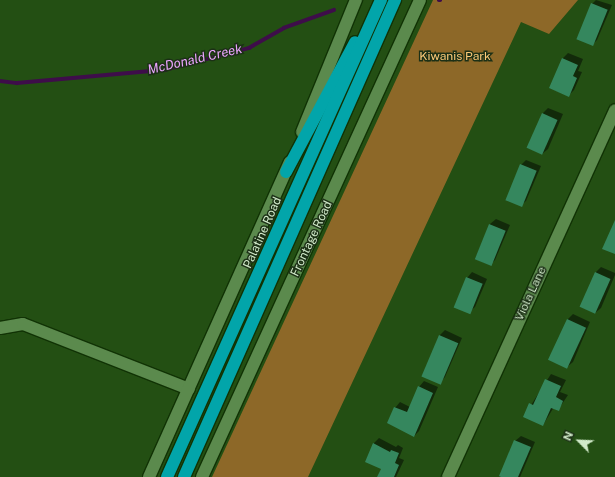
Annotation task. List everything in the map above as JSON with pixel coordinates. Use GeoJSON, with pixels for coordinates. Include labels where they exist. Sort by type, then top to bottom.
{"type":"FeatureCollection","features":[{"type":"Feature","properties":{"kind":"highway"},"geometry":{"type":"LineString","coordinates":[[286,172],[377,0]]}},
{"type":"Feature","properties":{"kind":"highway","name":"Palatine Road"},"geometry":{"type":"LineString","coordinates":[[167,477],[381,0]]}},
{"type":"Feature","properties":{"kind":"highway"},"geometry":{"type":"LineString","coordinates":[[184,477],[394,2]]}},
{"type":"Feature","properties":{"kind":"street"},"geometry":{"type":"LineString","coordinates":[[149,477],[286,172],[356,0]]}},
{"type":"Feature","properties":{"kind":"street","name":"Frontage Road"},"geometry":{"type":"LineString","coordinates":[[202,477],[420,0]]}},
{"type":"Feature","properties":{"kind":"street","name":"Viola Lane"},"geometry":{"type":"LineString","coordinates":[[448,477],[615,110]]}},
{"type":"Feature","properties":{"kind":"street"},"geometry":{"type":"LineString","coordinates":[[0,328],[23,324],[189,389]]}},
{"type":"Feature","properties":{"kind":"green space","name":"Kiwanis Park"},"geometry":{"type":"Polygon","coordinates":[[[433,0],[578,0],[549,34],[521,22],[308,477],[212,477],[433,0]]]}},
{"type":"Feature","properties":{"kind":"building"},"geometry":{"type":"Polygon","coordinates":[[[591,3],[608,10],[593,46],[576,39],[591,3]]]}},
{"type":"Feature","properties":{"kind":"building"},"geometry":{"type":"Polygon","coordinates":[[[562,58],[578,65],[573,76],[577,78],[569,97],[549,88],[562,58]]]}},
{"type":"Feature","properties":{"kind":"building"},"geometry":{"type":"Polygon","coordinates":[[[542,113],[558,120],[542,155],[527,148],[542,113]]]}},
{"type":"Feature","properties":{"kind":"building"},"geometry":{"type":"Polygon","coordinates":[[[520,164],[537,171],[522,207],[505,200],[520,164]]]}},
{"type":"Feature","properties":{"kind":"building"},"geometry":{"type":"Polygon","coordinates":[[[615,220],[615,254],[602,249],[615,220]]]}},
{"type":"Feature","properties":{"kind":"building"},"geometry":{"type":"Polygon","coordinates":[[[489,224],[506,231],[491,266],[475,259],[489,224]]]}},
{"type":"Feature","properties":{"kind":"building"},"geometry":{"type":"Polygon","coordinates":[[[595,272],[611,279],[595,314],[580,307],[595,272]]]}},
{"type":"Feature","properties":{"kind":"building"},"geometry":{"type":"Polygon","coordinates":[[[466,277],[483,284],[470,314],[454,308],[466,277]]]}},
{"type":"Feature","properties":{"kind":"building"},"geometry":{"type":"Polygon","coordinates":[[[567,319],[586,328],[567,369],[548,360],[567,319]]]}},
{"type":"Feature","properties":{"kind":"building"},"geometry":{"type":"Polygon","coordinates":[[[439,335],[458,343],[441,385],[421,376],[439,335]]]}},
{"type":"Feature","properties":{"kind":"building"},"geometry":{"type":"Polygon","coordinates":[[[545,379],[561,386],[556,397],[563,401],[559,411],[551,408],[543,426],[523,417],[529,403],[533,405],[545,379]]]}},
{"type":"Feature","properties":{"kind":"building"},"geometry":{"type":"Polygon","coordinates":[[[418,386],[433,393],[414,437],[387,423],[394,407],[407,412],[418,386]]]}},
{"type":"Feature","properties":{"kind":"building"},"geometry":{"type":"Polygon","coordinates":[[[514,440],[531,447],[518,477],[501,477],[499,476],[514,440]]]}},
{"type":"Feature","properties":{"kind":"building"},"geometry":{"type":"Polygon","coordinates":[[[373,443],[390,452],[391,450],[399,453],[395,463],[399,465],[394,477],[377,477],[381,469],[365,462],[373,443]]]}},
{"type":"Feature","properties":{"kind":"waterway","name":"McDonald Creek"},"geometry":{"type":"LineString","coordinates":[[0,81],[17,83],[164,70],[249,48],[284,28],[334,10]]}}]}
